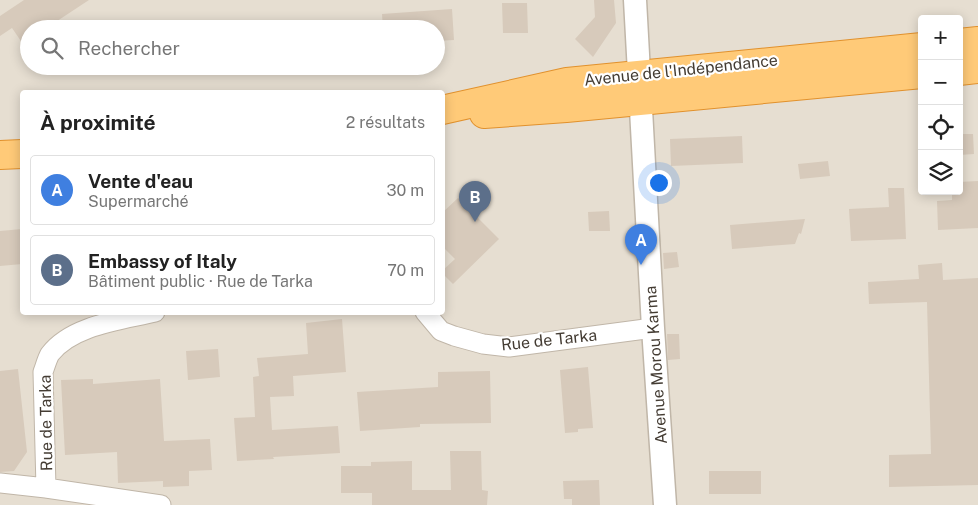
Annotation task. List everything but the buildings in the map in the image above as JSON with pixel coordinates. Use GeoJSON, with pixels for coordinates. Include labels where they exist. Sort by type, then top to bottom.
{"type":"FeatureCollection","features":[{"type":"Feature","properties":{"kind":"highway"},"geometry":{"type":"LineString","coordinates":[[963,43],[978,41]]}},
{"type":"Feature","properties":{"kind":"highway","name":"Avenue de l'Indépendance"},"geometry":{"type":"LineString","coordinates":[[445,109],[567,82],[918,47]]}},
{"type":"Feature","properties":{"kind":"highway"},"geometry":{"type":"LineString","coordinates":[[963,71],[978,69]]}},
{"type":"Feature","properties":{"kind":"highway","name":"Avenue de l'Indépendance"},"geometry":{"type":"LineString","coordinates":[[445,118],[918,74]]}},
{"type":"Feature","properties":{"kind":"highway"},"geometry":{"type":"LineString","coordinates":[[0,155],[20,154]]}},
{"type":"Feature","properties":{"kind":"street","name":"Avenue Morou Karma"},"geometry":{"type":"LineString","coordinates":[[635,0],[665,505]]}},
{"type":"Feature","properties":{"kind":"street","name":"Rue de Tarka"},"geometry":{"type":"LineString","coordinates":[[46,488],[43,372],[49,355],[65,340],[91,327],[142,315]]}},
{"type":"Feature","properties":{"kind":"street","name":"Rue de Tarka"},"geometry":{"type":"LineString","coordinates":[[428,315],[441,330],[454,336],[483,344],[509,347],[653,328]]}},
{"type":"Feature","properties":{"kind":"street"},"geometry":{"type":"LineString","coordinates":[[0,483],[161,505]]}},
{"type":"Feature","properties":{"kind":"shaded area"},"geometry":{"type":"Polygon","coordinates":[[[0,0],[978,0],[978,505],[0,505],[0,0]]]}},
{"type":"Feature","properties":{"kind":"place","name":"Embassy of Italy"},"geometry":{"type":"Point","coordinates":[475,222]}},
{"type":"Feature","properties":{"kind":"place","name":"Vente d'eau"},"geometry":{"type":"Point","coordinates":[641,265]}}]}
